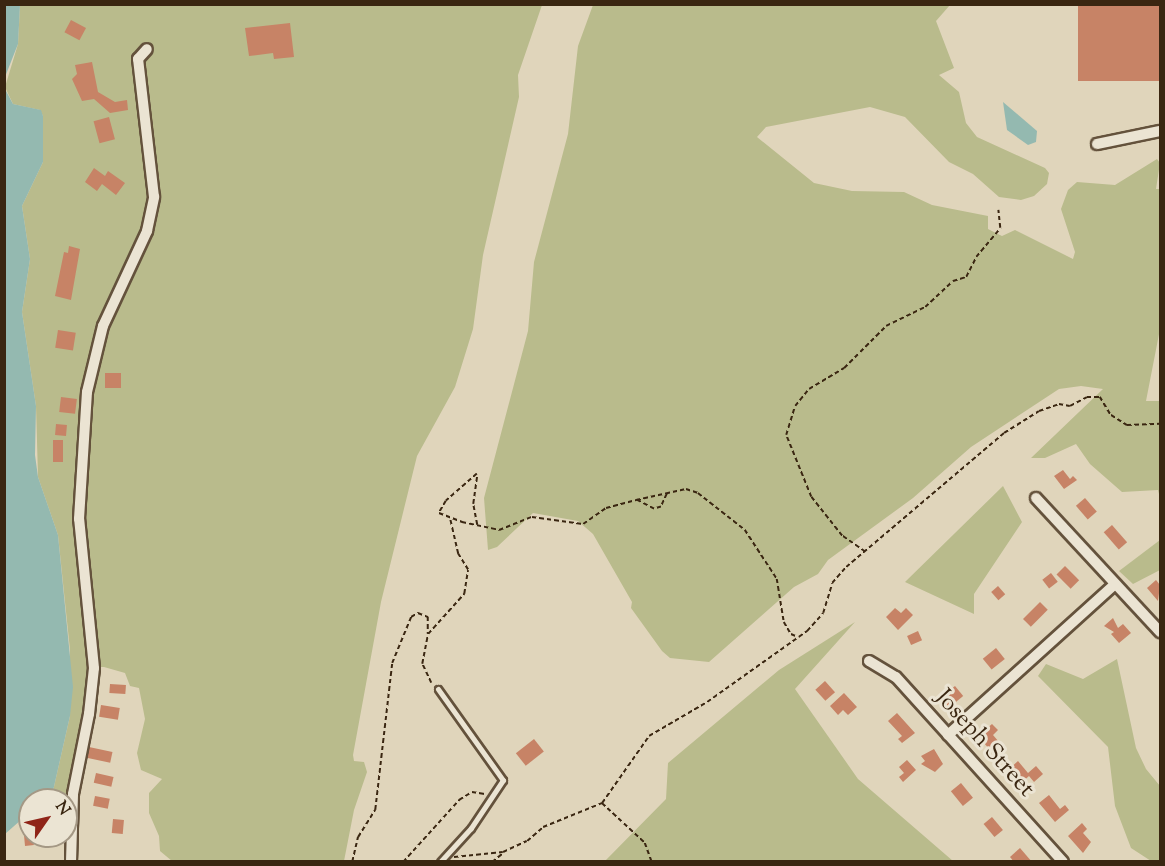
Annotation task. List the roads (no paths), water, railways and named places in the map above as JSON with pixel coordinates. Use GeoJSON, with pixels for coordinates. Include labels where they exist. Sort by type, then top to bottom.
{"type":"FeatureCollection","features":[{"type":"Feature","properties":{"kind":"street"},"geometry":{"type":"LineString","coordinates":[[71,861],[73,794],[94,668],[79,519],[87,392],[104,326],[147,231],[154,197],[138,59],[147,49]]}},
{"type":"Feature","properties":{"kind":"street"},"geometry":{"type":"LineString","coordinates":[[1097,144],[1161,130]]}},
{"type":"Feature","properties":{"kind":"street"},"geometry":{"type":"LineString","coordinates":[[1036,498],[1161,632]]}},
{"type":"Feature","properties":{"kind":"street"},"geometry":{"type":"LineString","coordinates":[[948,735],[1115,584]]}},
{"type":"Feature","properties":{"kind":"street","name":"Joseph Street"},"geometry":{"type":"LineString","coordinates":[[869,661],[896,677],[1063,861]]}},
{"type":"Feature","properties":{"kind":"lane"},"geometry":{"type":"LineString","coordinates":[[438,688],[503,780],[490,800],[441,861]]}},
{"type":"Feature","properties":{"kind":"water"},"geometry":{"type":"Polygon","coordinates":[[[5,4],[20,5],[18,44],[5,77],[5,4]]]}},
{"type":"Feature","properties":{"kind":"water"},"geometry":{"type":"Polygon","coordinates":[[[4,87],[13,104],[41,110],[43,116],[43,162],[22,206],[30,259],[22,312],[36,406],[35,455],[38,477],[58,535],[73,687],[70,716],[54,788],[18,788],[18,823],[5,834],[4,87]]]}},
{"type":"Feature","properties":{"kind":"water"},"geometry":{"type":"Polygon","coordinates":[[[1003,102],[1037,131],[1036,142],[1028,145],[1007,130],[1003,102]]]}}]}
